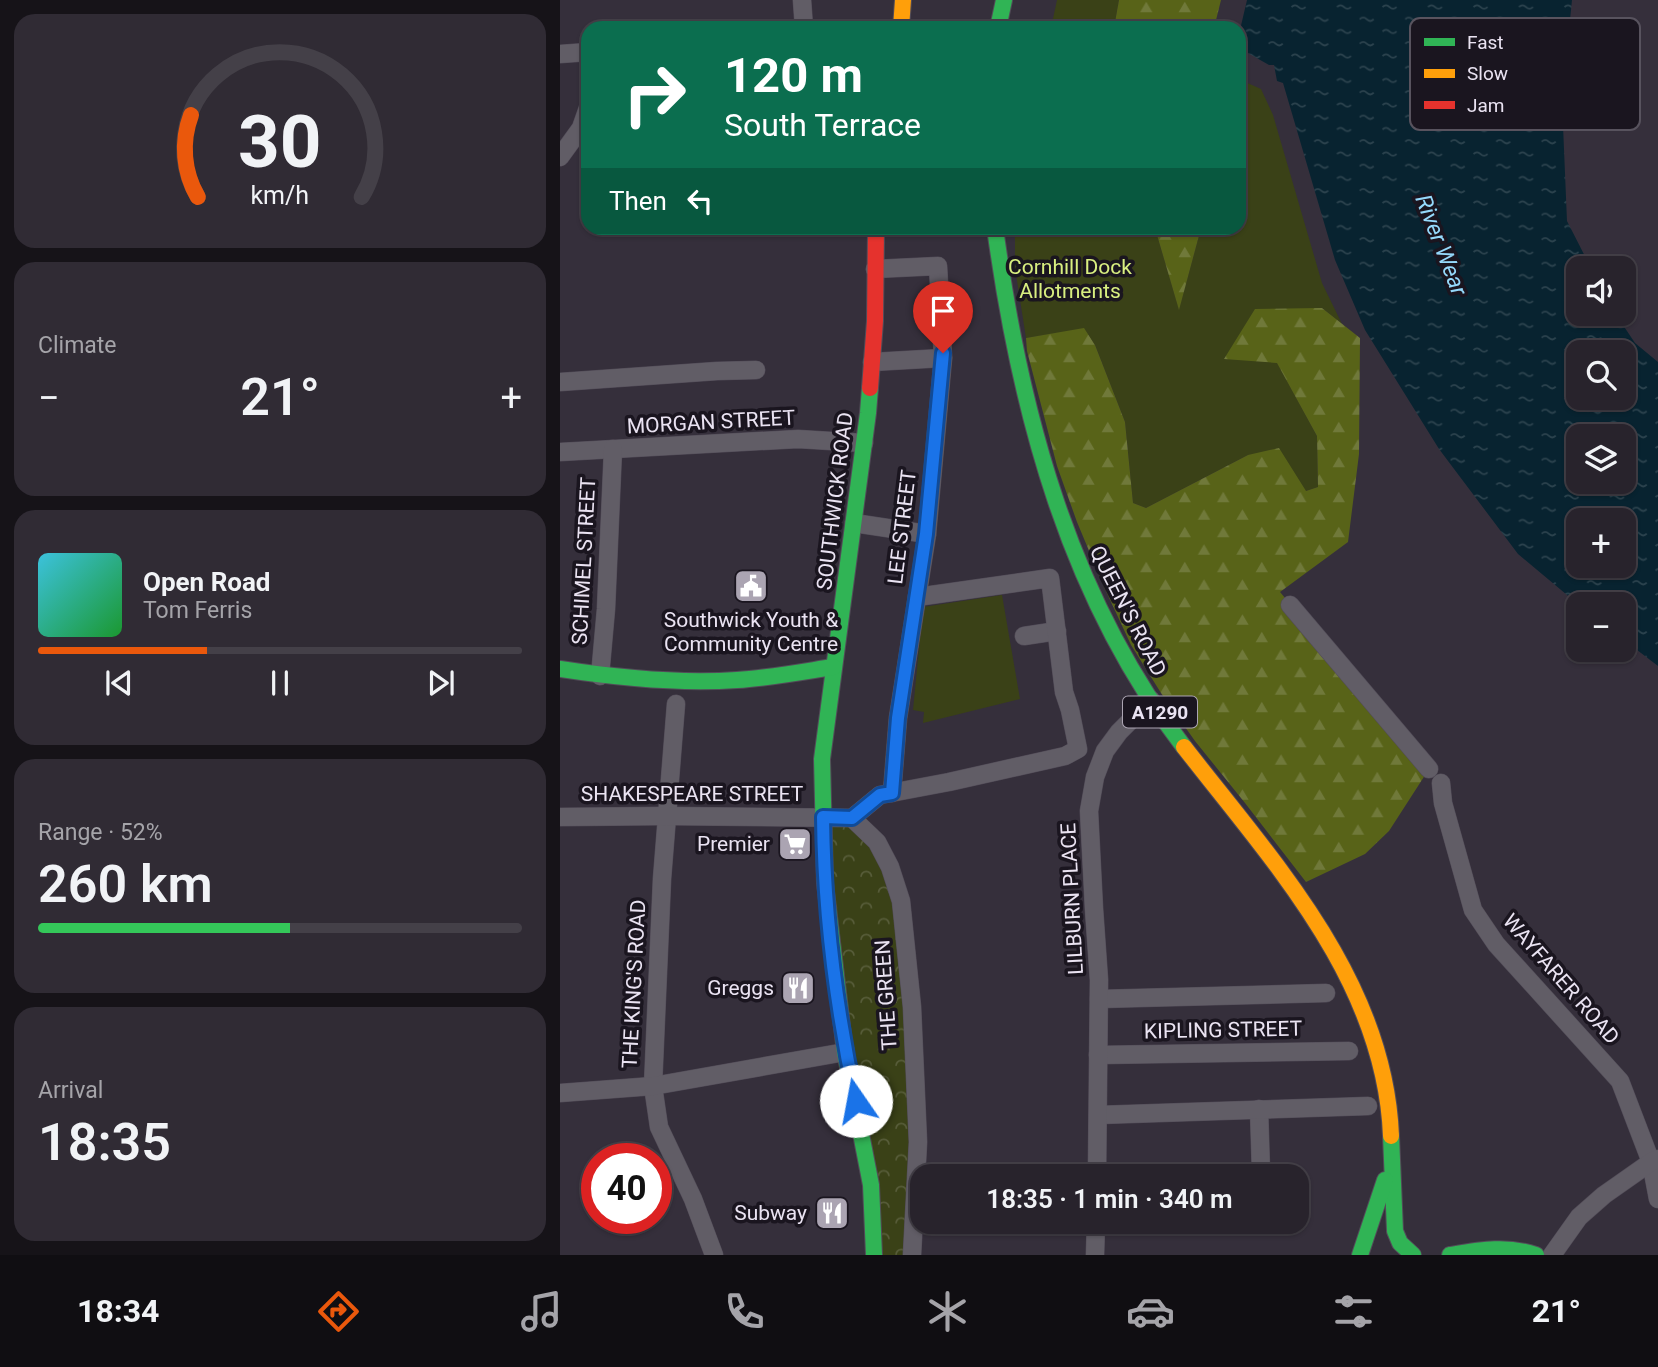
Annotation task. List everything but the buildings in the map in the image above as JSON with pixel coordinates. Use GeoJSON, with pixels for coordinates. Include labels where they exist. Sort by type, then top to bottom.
{"type":"FeatureCollection","features":[{"type":"Feature","properties":{"kind":"main road"},"geometry":{"type":"LineString","coordinates":[[1000,21],[1004,0]]}},
{"type":"Feature","properties":{"kind":"main road","name":"SOUTHWICK ROAD"},"geometry":{"type":"LineString","coordinates":[[874,1255],[871,1185],[845,1052],[825,883],[822,759],[864,443],[875,321],[876,235]]}},
{"type":"Feature","properties":{"kind":"main road","name":"QUEEN'S ROAD"},"geometry":{"type":"LineString","coordinates":[[996,235],[1007,314],[1021,381],[1050,486],[1071,548],[1099,610],[1151,700],[1195,761],[1273,858],[1311,912],[1338,959],[1378,1048],[1389,1104],[1391,1161]]}},
{"type":"Feature","properties":{"kind":"main road"},"geometry":{"type":"LineString","coordinates":[[560,669],[600,676],[704,681],[767,677],[833,667]]}},
{"type":"Feature","properties":{"kind":"main road","name":"A1290"},"geometry":{"type":"LineString","coordinates":[[1360,1255],[1391,1161]]}},
{"type":"Feature","properties":{"kind":"main road","name":"A1290"},"geometry":{"type":"LineString","coordinates":[[1391,1161],[1396,1237],[1406,1251],[1413,1255]]}},
{"type":"Feature","properties":{"kind":"main road"},"geometry":{"type":"LineString","coordinates":[[1450,1255],[1489,1248],[1516,1248],[1536,1255]]}},
{"type":"Feature","properties":{"kind":"street"},"geometry":{"type":"LineString","coordinates":[[802,0],[804,21]]}},
{"type":"Feature","properties":{"kind":"street"},"geometry":{"type":"LineString","coordinates":[[560,54],[581,52]]}},
{"type":"Feature","properties":{"kind":"street"},"geometry":{"type":"LineString","coordinates":[[560,157],[581,128]]}},
{"type":"Feature","properties":{"kind":"street","name":"LEE STREET"},"geometry":{"type":"LineString","coordinates":[[875,269],[938,266],[943,358],[926,534],[898,718],[892,793]]}},
{"type":"Feature","properties":{"kind":"street"},"geometry":{"type":"LineString","coordinates":[[872,362],[943,358]]}},
{"type":"Feature","properties":{"kind":"street"},"geometry":{"type":"LineString","coordinates":[[560,382],[756,370]]}},
{"type":"Feature","properties":{"kind":"street","name":"MORGAN STREET"},"geometry":{"type":"LineString","coordinates":[[560,452],[798,439],[864,443]]}},
{"type":"Feature","properties":{"kind":"street","name":"SCHIMEL STREET"},"geometry":{"type":"LineString","coordinates":[[600,676],[606,609],[613,449]]}},
{"type":"Feature","properties":{"kind":"street"},"geometry":{"type":"LineString","coordinates":[[854,523],[926,534]]}},
{"type":"Feature","properties":{"kind":"street"},"geometry":{"type":"LineString","coordinates":[[823,819],[852,818],[880,795],[1065,755],[1078,748],[1064,692],[1050,578],[917,597]]}},
{"type":"Feature","properties":{"kind":"street","name":"WAYFARER ROAD"},"geometry":{"type":"LineString","coordinates":[[1290,604],[1435,776],[1473,910],[1496,944],[1620,1081],[1654,1160],[1658,1199]]}},
{"type":"Feature","properties":{"kind":"street"},"geometry":{"type":"LineString","coordinates":[[1024,636],[1057,631]]}},
{"type":"Feature","properties":{"kind":"street","name":"LILBURN PLACE"},"geometry":{"type":"LineString","coordinates":[[1097,1164],[1099,980],[1089,811],[1095,778],[1105,751],[1119,732],[1151,700]]}},
{"type":"Feature","properties":{"kind":"street","name":"THE KING'S ROAD"},"geometry":{"type":"LineString","coordinates":[[676,704],[666,816],[653,1086],[659,1127],[693,1199],[714,1255]]}},
{"type":"Feature","properties":{"kind":"street","name":"SHAKESPEARE STREET"},"geometry":{"type":"LineString","coordinates":[[560,817],[823,819]]}},
{"type":"Feature","properties":{"kind":"street","name":"THE GREEN"},"geometry":{"type":"LineString","coordinates":[[852,818],[877,842],[890,867],[901,901],[912,1007],[918,1142],[912,1255]]}},
{"type":"Feature","properties":{"kind":"street"},"geometry":{"type":"LineString","coordinates":[[1099,999],[1326,993]]}},
{"type":"Feature","properties":{"kind":"street","name":"KIPLING STREET"},"geometry":{"type":"LineString","coordinates":[[1098,1055],[1349,1051]]}},
{"type":"Feature","properties":{"kind":"street"},"geometry":{"type":"LineString","coordinates":[[560,1093],[653,1086],[845,1052]]}},
{"type":"Feature","properties":{"kind":"street"},"geometry":{"type":"LineString","coordinates":[[1098,1115],[1368,1107]]}},
{"type":"Feature","properties":{"kind":"street"},"geometry":{"type":"LineString","coordinates":[[1259,1109],[1261,1164]]}},
{"type":"Feature","properties":{"kind":"street"},"geometry":{"type":"LineString","coordinates":[[1552,1255],[1579,1217],[1604,1195],[1654,1160]]}},
{"type":"Feature","properties":{"kind":"street"},"geometry":{"type":"LineString","coordinates":[[1095,1255],[1096,1234]]}},
{"type":"Feature","properties":{"kind":"green space"},"geometry":{"type":"Polygon","coordinates":[[[1057,0],[1119,0],[1115,21],[1052,21],[1057,0]]]}},
{"type":"Feature","properties":{"kind":"green space"},"geometry":{"type":"Polygon","coordinates":[[[1119,0],[1221,0],[1216,21],[1115,21],[1119,0]]]}},
{"type":"Feature","properties":{"kind":"green space","name":"Cornhill Dock Allotments"},"geometry":{"type":"Polygon","coordinates":[[[1246,82],[1261,89],[1273,115],[1322,283],[1342,324],[1322,308],[1224,358],[1277,362],[1317,436],[1318,487],[1306,491],[1248,455],[1146,508],[1133,503],[1125,422],[1095,345],[1084,329],[1026,338],[1015,268],[1015,235],[1157,235],[1179,309],[1199,235],[1246,235],[1246,82]]]}},
{"type":"Feature","properties":{"kind":"green space"},"geometry":{"type":"Polygon","coordinates":[[[1157,235],[1199,235],[1179,310],[1157,235]]]}},
{"type":"Feature","properties":{"kind":"green space"},"geometry":{"type":"Polygon","coordinates":[[[1322,308],[1360,338],[1359,454],[1348,542],[1280,592],[1429,769],[1389,831],[1365,854],[1306,882],[1195,741],[1131,645],[1077,522],[1057,466],[1026,338],[1084,328],[1095,345],[1125,422],[1133,503],[1146,508],[1248,455],[1279,448],[1306,491],[1318,487],[1317,436],[1277,363],[1224,359],[1255,309],[1322,308]]]}},
{"type":"Feature","properties":{"kind":"green space"},"geometry":{"type":"Polygon","coordinates":[[[1002,595],[1020,699],[923,723],[924,712],[913,710],[923,607],[1002,595]]]}},
{"type":"Feature","properties":{"kind":"green space"},"geometry":{"type":"Polygon","coordinates":[[[823,817],[852,818],[890,867],[912,1007],[912,1255],[874,1255],[823,817]]]}},
{"type":"Feature","properties":{"kind":"water","name":"River Wear"},"geometry":{"type":"Polygon","coordinates":[[[1247,0],[1572,0],[1570,18],[1410,18],[1410,130],[1563,130],[1567,221],[1585,256],[1566,256],[1566,326],[1624,326],[1633,340],[1566,340],[1566,410],[1636,410],[1636,344],[1658,362],[1658,666],[1636,649],[1636,592],[1566,594],[1518,554],[1439,449],[1365,330],[1335,260],[1283,83],[1277,81],[1274,65],[1269,65],[1246,52],[1246,21],[1242,21],[1247,0]]]}},
{"type":"Feature","properties":{"kind":"traffic: fast"},"geometry":{"type":"LineString","coordinates":[[1000,21],[1004,0]]}},
{"type":"Feature","properties":{"kind":"traffic: fast"},"geometry":{"type":"LineString","coordinates":[[996,235],[1019,366],[1035,434],[1056,501],[1080,566],[1109,629],[1144,689],[1184,747]]}},
{"type":"Feature","properties":{"kind":"traffic: fast"},"geometry":{"type":"LineString","coordinates":[[870,388],[822,759],[825,883],[845,1052],[871,1185],[874,1255]]}},
{"type":"Feature","properties":{"kind":"traffic: fast"},"geometry":{"type":"LineString","coordinates":[[560,669],[670,681],[715,681],[785,675],[833,667]]}},
{"type":"Feature","properties":{"kind":"traffic: fast"},"geometry":{"type":"LineString","coordinates":[[1391,1136],[1395,1231],[1400,1243],[1413,1255]]}},
{"type":"Feature","properties":{"kind":"traffic: fast"},"geometry":{"type":"LineString","coordinates":[[1360,1255],[1385,1180]]}},
{"type":"Feature","properties":{"kind":"traffic: fast"},"geometry":{"type":"LineString","coordinates":[[1450,1255],[1504,1249],[1536,1255]]}},
{"type":"Feature","properties":{"kind":"traffic: slow"},"geometry":{"type":"LineString","coordinates":[[902,21],[903,0]]}},
{"type":"Feature","properties":{"kind":"traffic: slow"},"geometry":{"type":"LineString","coordinates":[[1184,747],[1287,880],[1347,975],[1369,1026],[1384,1080],[1391,1136]]}},
{"type":"Feature","properties":{"kind":"traffic: jam"},"geometry":{"type":"LineString","coordinates":[[870,388],[875,321],[876,235]]}},
{"type":"Feature","properties":{"kind":"place","name":"Southwick Youth & Community Centre"},"geometry":{"type":"Point","coordinates":[751,586]}},
{"type":"Feature","properties":{"kind":"place","name":"Premier"},"geometry":{"type":"Point","coordinates":[795,844]}},
{"type":"Feature","properties":{"kind":"place","name":"Greggs"},"geometry":{"type":"Point","coordinates":[798,988]}},
{"type":"Feature","properties":{"kind":"place","name":"Subway"},"geometry":{"type":"Point","coordinates":[832,1213]}},
{"type":"Feature","properties":{"kind":"route"},"geometry":{"type":"LineString","coordinates":[[856,1101],[845,1052],[836,982],[825,883],[823,817],[852,818],[880,795],[892,793],[898,718],[926,534],[943,353]]}}]}
